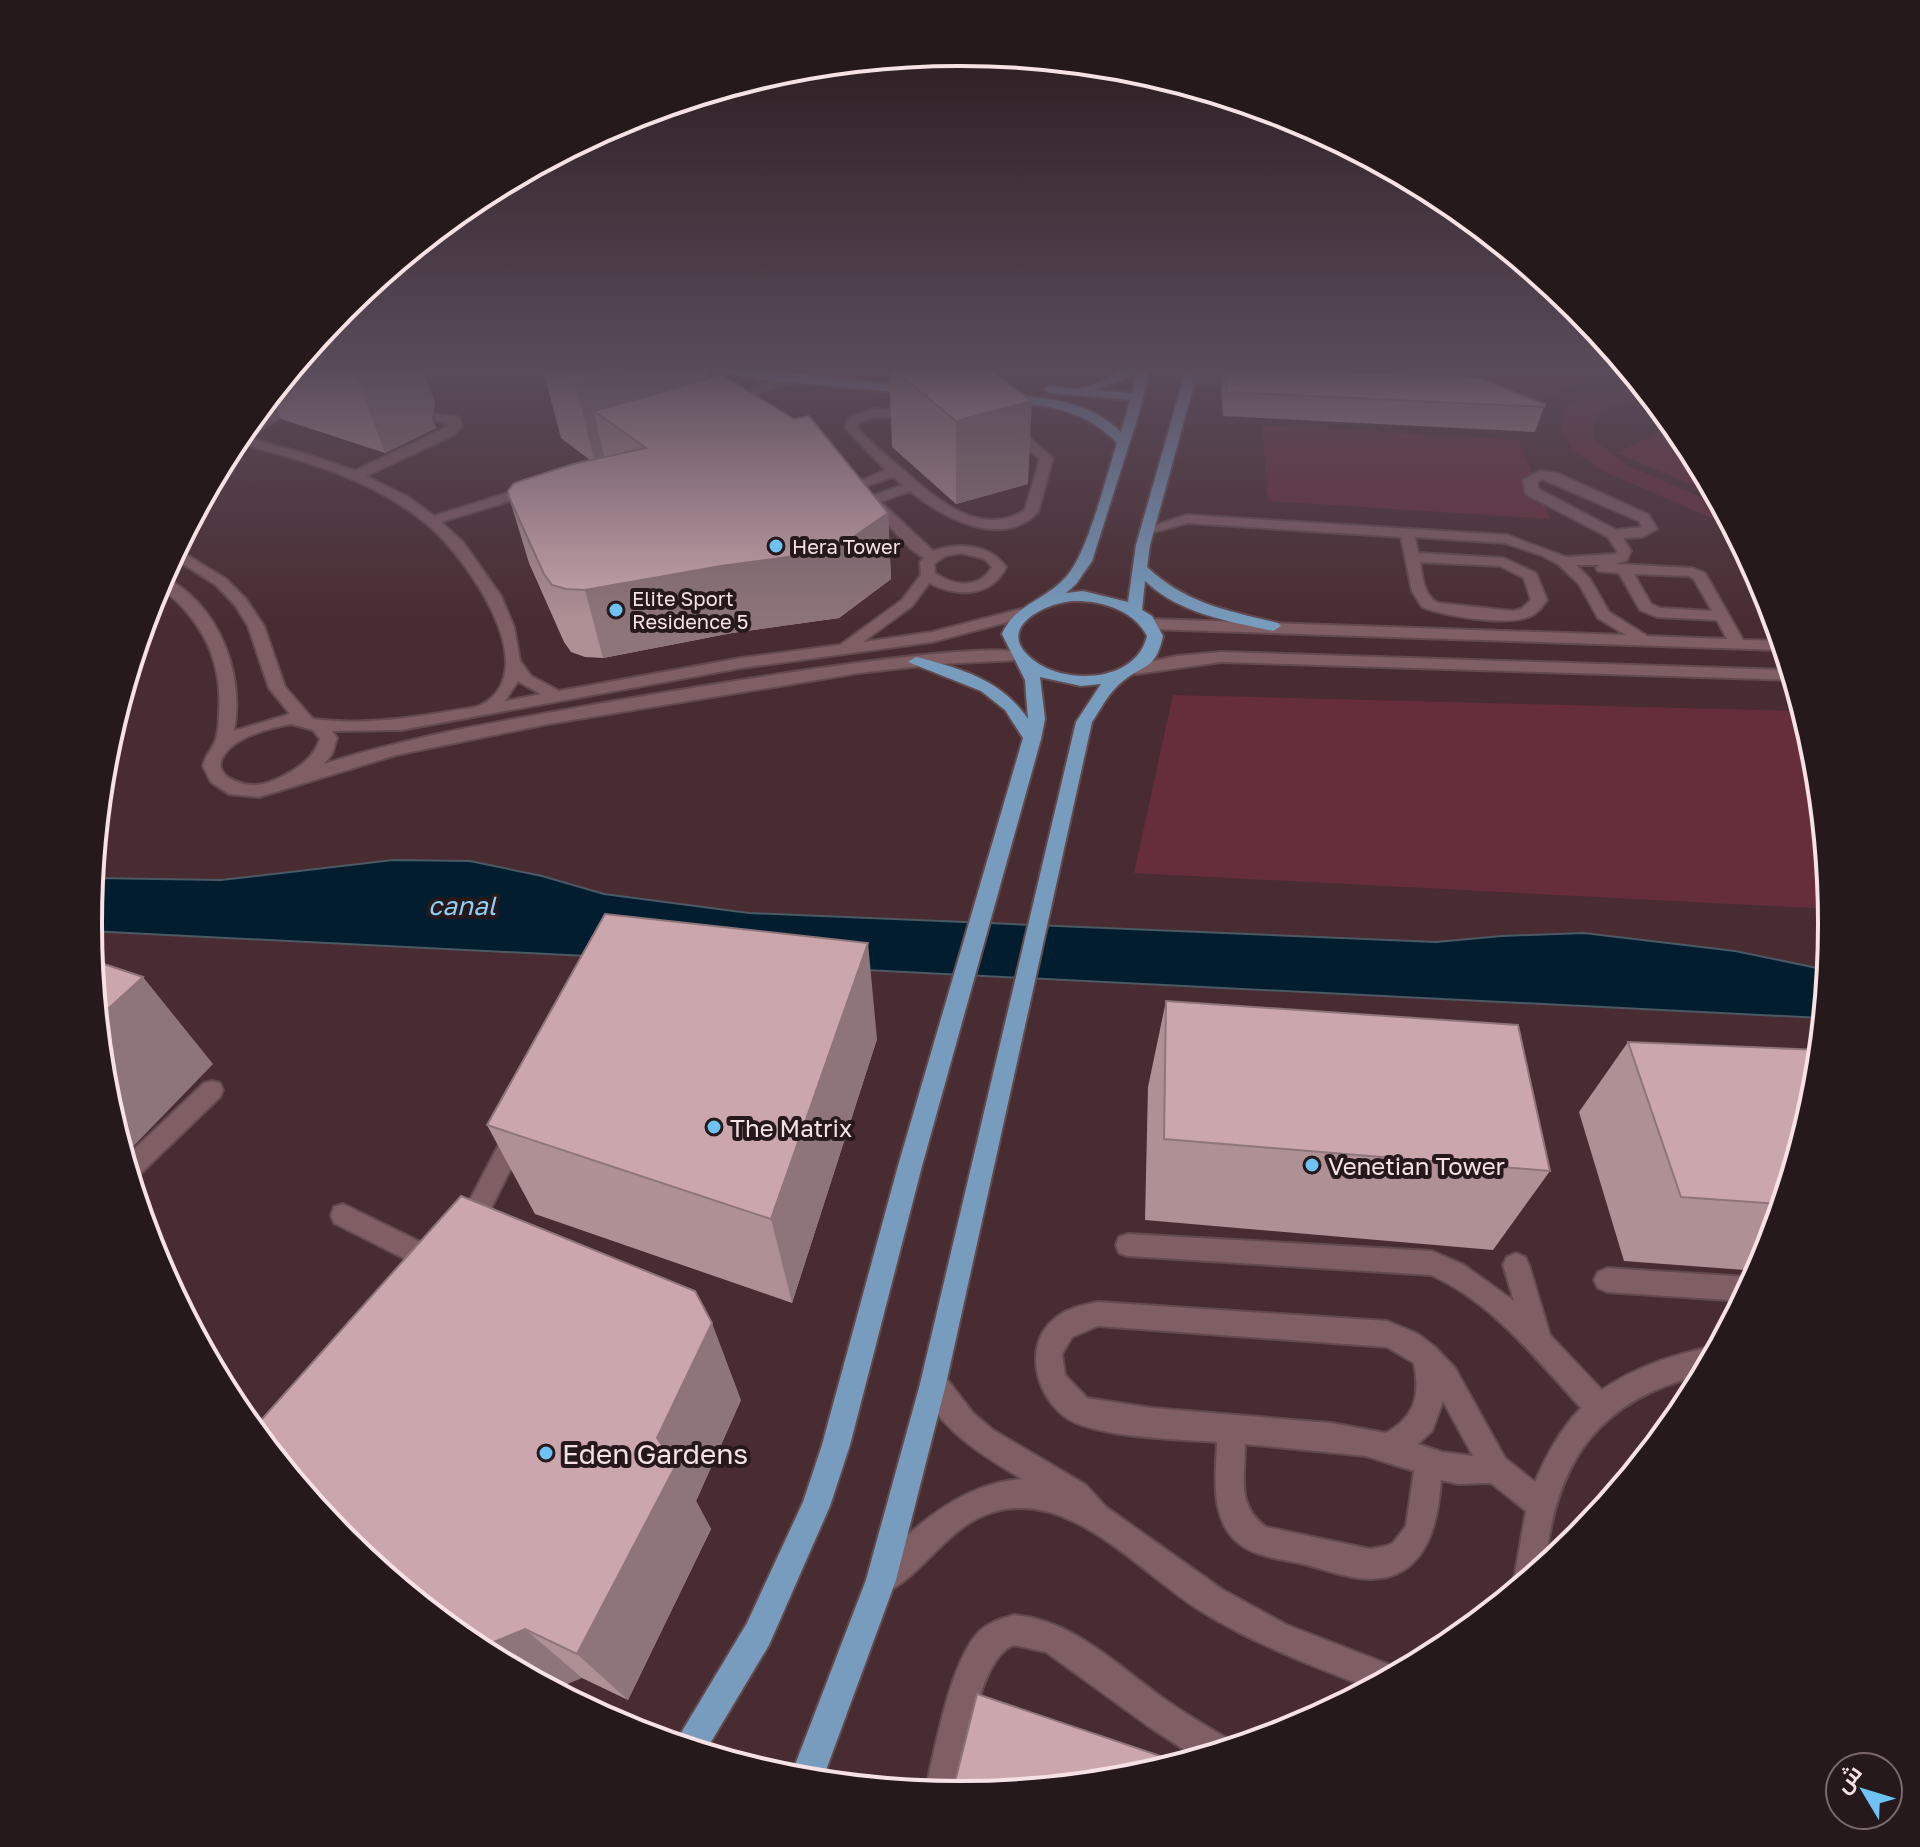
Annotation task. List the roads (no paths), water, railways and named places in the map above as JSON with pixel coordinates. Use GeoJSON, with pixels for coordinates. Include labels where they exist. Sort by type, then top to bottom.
{"type":"FeatureCollection","features":[{"type":"Feature","properties":{"kind":"main road"},"geometry":{"type":"LineString","coordinates":[[695,1738],[758,1634],[816,1506],[836,1445],[910,1166],[1032,739],[1037,703],[1033,680],[1010,634],[1021,614],[1048,600],[1071,581],[1085,561],[1119,452]]}},
{"type":"Feature","properties":{"kind":"main road"},"geometry":{"type":"LineString","coordinates":[[1134,610],[1139,567],[1169,452]]}},
{"type":"Feature","properties":{"kind":"main road"},"geometry":{"type":"LineString","coordinates":[[1139,567],[1164,592],[1187,604],[1273,626]]}},
{"type":"Feature","properties":{"kind":"main road"},"geometry":{"type":"LineString","coordinates":[[1022,658],[1058,677],[1089,680],[1118,677],[1136,669],[1153,653],[1155,633],[1134,610],[1102,598],[1083,596],[1048,600]]}},
{"type":"Feature","properties":{"kind":"main road"},"geometry":{"type":"LineString","coordinates":[[916,662],[966,677],[984,686],[1008,703],[1032,739]]}},
{"type":"Feature","properties":{"kind":"main road"},"geometry":{"type":"LineString","coordinates":[[811,1768],[881,1580],[933,1384],[1084,722],[1104,690],[1118,677]]}},
{"type":"Feature","properties":{"kind":"street"},"geometry":{"type":"LineString","coordinates":[[292,452],[357,475],[393,494],[431,521],[473,563],[492,592],[506,625],[514,664],[511,682],[486,709]]}},
{"type":"Feature","properties":{"kind":"street"},"geometry":{"type":"LineString","coordinates":[[357,475],[406,452]]}},
{"type":"Feature","properties":{"kind":"street"},"geometry":{"type":"LineString","coordinates":[[385,462],[424,452]]}},
{"type":"Feature","properties":{"kind":"street"},"geometry":{"type":"LineString","coordinates":[[876,452],[957,518],[1004,521],[1027,516],[1031,512],[1047,458],[1040,452]]}},
{"type":"Feature","properties":{"kind":"street"},"geometry":{"type":"LineString","coordinates":[[897,471],[852,480],[915,545],[932,557]]}},
{"type":"Feature","properties":{"kind":"street"},"geometry":{"type":"LineString","coordinates":[[1566,563],[1615,560],[1622,557],[1624,551],[1613,534],[1531,491],[1530,480],[1540,475],[1552,476],[1644,518],[1650,529],[1637,534],[1613,534]]}},
{"type":"Feature","properties":{"kind":"street"},"geometry":{"type":"LineString","coordinates":[[431,521],[549,485]]}},
{"type":"Feature","properties":{"kind":"street"},"geometry":{"type":"LineString","coordinates":[[873,500],[914,485]]}},
{"type":"Feature","properties":{"kind":"street"},"geometry":{"type":"LineString","coordinates":[[1156,500],[1187,519]]}},
{"type":"Feature","properties":{"kind":"street"},"geometry":{"type":"LineString","coordinates":[[1148,530],[1187,519],[1507,539],[1527,544],[1566,563],[1585,582],[1597,608],[1623,629],[1648,640]]}},
{"type":"Feature","properties":{"kind":"street"},"geometry":{"type":"LineString","coordinates":[[1407,532],[1412,557],[1420,592],[1426,603],[1443,610],[1521,615],[1533,609],[1539,600],[1531,576],[1503,562],[1412,557]]}},
{"type":"Feature","properties":{"kind":"street"},"geometry":{"type":"LineString","coordinates":[[839,650],[865,635],[907,603],[928,575],[927,562],[932,557],[950,550],[972,549],[990,556],[999,567],[993,579],[975,587],[941,585],[928,575]]}},
{"type":"Feature","properties":{"kind":"street"},"geometry":{"type":"LineString","coordinates":[[184,559],[221,582],[241,602],[256,626],[277,688],[312,723],[327,733],[329,744],[325,756],[297,778]]}},
{"type":"Feature","properties":{"kind":"street"},"geometry":{"type":"LineString","coordinates":[[1566,563],[1692,572],[1700,576],[1738,644]]}},
{"type":"Feature","properties":{"kind":"street"},"geometry":{"type":"LineString","coordinates":[[1624,569],[1645,607],[1657,612],[1722,616]]}},
{"type":"Feature","properties":{"kind":"street"},"geometry":{"type":"LineString","coordinates":[[171,589],[192,606],[210,629],[223,656],[231,706],[222,747],[213,769],[217,779],[227,786],[260,789],[367,756],[534,723],[767,683],[916,662],[1022,658]]}},
{"type":"Feature","properties":{"kind":"street"},"geometry":{"type":"LineString","coordinates":[[1585,637],[1596,620],[1597,608]]}},
{"type":"Feature","properties":{"kind":"street"},"geometry":{"type":"LineString","coordinates":[[222,747],[246,730],[261,725],[312,723],[379,727],[963,631],[1021,614]]}},
{"type":"Feature","properties":{"kind":"street"},"geometry":{"type":"LineString","coordinates":[[1150,624],[1771,646]]}},
{"type":"Feature","properties":{"kind":"street"},"geometry":{"type":"LineString","coordinates":[[1136,669],[1221,657],[1780,675]]}},
{"type":"Feature","properties":{"kind":"street"},"geometry":{"type":"LineString","coordinates":[[514,664],[525,679],[556,696]]}},
{"type":"Feature","properties":{"kind":"street"},"geometry":{"type":"LineString","coordinates":[[137,1162],[212,1090]]}},
{"type":"Feature","properties":{"kind":"street"},"geometry":{"type":"LineString","coordinates":[[343,1215],[448,1260],[510,1151],[525,1112]]}},
{"type":"Feature","properties":{"kind":"street"},"geometry":{"type":"LineString","coordinates":[[1128,1245],[1432,1263],[1469,1280],[1599,1407]]}},
{"type":"Feature","properties":{"kind":"street"},"geometry":{"type":"LineString","coordinates":[[1516,1265],[1540,1347]]}},
{"type":"Feature","properties":{"kind":"street"},"geometry":{"type":"LineString","coordinates":[[1607,1280],[1736,1288]]}},
{"type":"Feature","properties":{"kind":"street"},"geometry":{"type":"LineString","coordinates":[[1495,1468],[1453,1471],[1388,1447],[1353,1440],[1231,1430],[1081,1411],[1063,1399],[1051,1382],[1047,1361],[1051,1342],[1062,1326],[1079,1316],[1098,1314],[1387,1334],[1409,1343],[1445,1377],[1495,1468],[1539,1503]]}},
{"type":"Feature","properties":{"kind":"street"},"geometry":{"type":"LineString","coordinates":[[1388,1447],[1408,1437],[1423,1422],[1431,1402],[1431,1379],[1425,1355]]}},
{"type":"Feature","properties":{"kind":"street"},"geometry":{"type":"LineString","coordinates":[[1530,1563],[1539,1503],[1553,1467],[1573,1435],[1599,1407],[1644,1377],[1697,1362]]}},
{"type":"Feature","properties":{"kind":"street"},"geometry":{"type":"LineString","coordinates":[[933,1384],[963,1423],[983,1440],[1064,1487],[1096,1517],[1212,1601],[1278,1637],[1374,1674]]}},
{"type":"Feature","properties":{"kind":"street"},"geometry":{"type":"LineString","coordinates":[[1231,1430],[1230,1498],[1236,1519],[1242,1527],[1260,1540],[1370,1564],[1389,1563],[1405,1555],[1415,1541],[1421,1525],[1429,1463]]}},
{"type":"Feature","properties":{"kind":"street"},"geometry":{"type":"LineString","coordinates":[[881,1580],[935,1529],[968,1505],[1000,1495],[1033,1494],[1065,1502],[1096,1517]]}},
{"type":"Feature","properties":{"kind":"street"},"geometry":{"type":"LineString","coordinates":[[944,1780],[973,1666],[992,1640],[1019,1628],[1056,1640],[1159,1715],[1206,1744]]}},
{"type":"Feature","properties":{"kind":"water","name":"canal"},"geometry":{"type":"Polygon","coordinates":[[[393,860],[470,861],[542,876],[604,894],[749,913],[1436,942],[1584,933],[1735,951],[1816,968],[1816,980],[1812,1017],[102,932],[104,878],[221,880],[393,860]]]}},
{"type":"Feature","properties":{"kind":"place","name":"Hera Tower"},"geometry":{"type":"Point","coordinates":[776,546]}},
{"type":"Feature","properties":{"kind":"place","name":"Elite Sport Residence 5"},"geometry":{"type":"Point","coordinates":[616,610]}},
{"type":"Feature","properties":{"kind":"place","name":"The Matrix"},"geometry":{"type":"Point","coordinates":[714,1127]}},
{"type":"Feature","properties":{"kind":"place","name":"Venetian Tower"},"geometry":{"type":"Point","coordinates":[1312,1165]}},
{"type":"Feature","properties":{"kind":"place","name":"Eden Gardens"},"geometry":{"type":"Point","coordinates":[546,1453]}}]}
